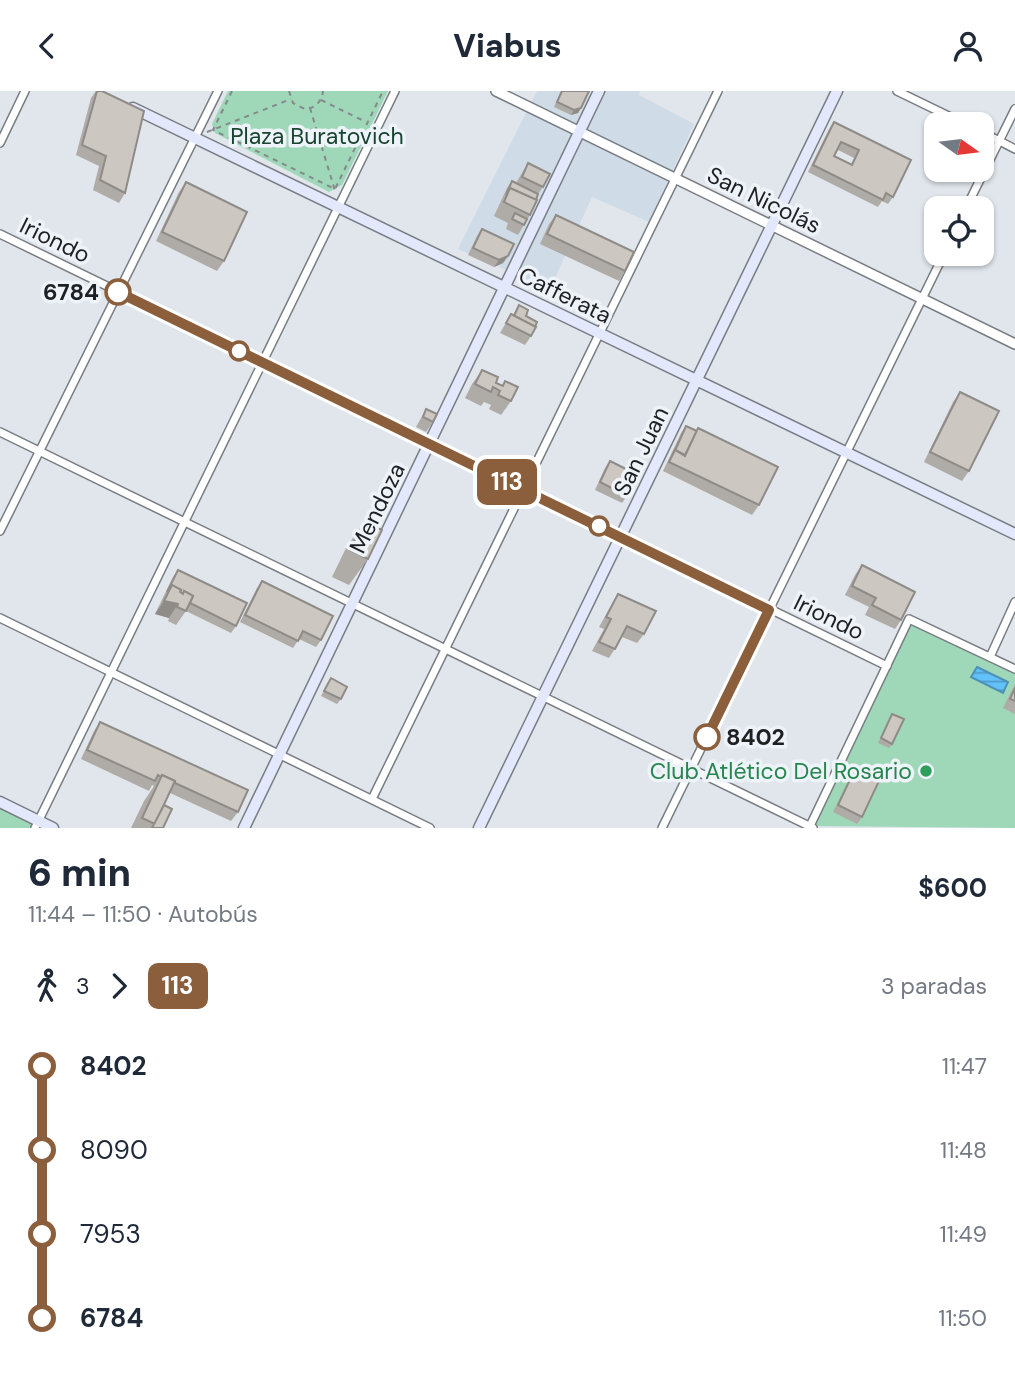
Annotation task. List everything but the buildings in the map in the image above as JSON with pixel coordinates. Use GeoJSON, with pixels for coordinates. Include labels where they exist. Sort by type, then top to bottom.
{"type":"FeatureCollection","features":[{"type":"Feature","properties":{"kind":"main road","name":"Mendoza"},"geometry":{"type":"LineString","coordinates":[[244,828],[600,91]]}},
{"type":"Feature","properties":{"kind":"main road","name":"San Juan"},"geometry":{"type":"LineString","coordinates":[[479,828],[837,91]]}},
{"type":"Feature","properties":{"kind":"main road","name":"Cafferata"},"geometry":{"type":"LineString","coordinates":[[122,103],[1015,534]]}},
{"type":"Feature","properties":{"kind":"main road"},"geometry":{"type":"LineString","coordinates":[[0,802],[37,824],[53,828]]}},
{"type":"Feature","properties":{"kind":"street"},"geometry":{"type":"LineString","coordinates":[[0,143],[25,91]]}},
{"type":"Feature","properties":{"kind":"street"},"geometry":{"type":"LineString","coordinates":[[0,531],[218,91]]}},
{"type":"Feature","properties":{"kind":"street"},"geometry":{"type":"LineString","coordinates":[[37,824],[395,91]]}},
{"type":"Feature","properties":{"kind":"street","name":"San Nicolás"},"geometry":{"type":"LineString","coordinates":[[496,91],[1015,344]]}},
{"type":"Feature","properties":{"kind":"street"},"geometry":{"type":"LineString","coordinates":[[372,799],[718,91]]}},
{"type":"Feature","properties":{"kind":"street"},"geometry":{"type":"LineString","coordinates":[[897,91],[940,112]]}},
{"type":"Feature","properties":{"kind":"street"},"geometry":{"type":"LineString","coordinates":[[972,196],[1015,109]]}},
{"type":"Feature","properties":{"kind":"street"},"geometry":{"type":"LineString","coordinates":[[994,138],[1015,149]]}},
{"type":"Feature","properties":{"kind":"street","name":"Iriondo"},"geometry":{"type":"LineString","coordinates":[[0,234],[887,666]]}},
{"type":"Feature","properties":{"kind":"street"},"geometry":{"type":"LineString","coordinates":[[663,828],[938,266]]}},
{"type":"Feature","properties":{"kind":"street"},"geometry":{"type":"LineString","coordinates":[[0,432],[812,827],[909,619],[1015,669]]}},
{"type":"Feature","properties":{"kind":"street"},"geometry":{"type":"LineString","coordinates":[[990,657],[1015,602]]}},
{"type":"Feature","properties":{"kind":"street"},"geometry":{"type":"LineString","coordinates":[[0,618],[430,828]]}},
{"type":"Feature","properties":{"kind":"path"},"geometry":{"type":"LineString","coordinates":[[213,129],[232,91]]}},
{"type":"Feature","properties":{"kind":"path"},"geometry":{"type":"LineString","coordinates":[[289,91],[290,99],[301,108],[310,108],[321,100],[323,91]]}},
{"type":"Feature","properties":{"kind":"path"},"geometry":{"type":"LineString","coordinates":[[335,189],[383,91]]}},
{"type":"Feature","properties":{"kind":"path"},"geometry":{"type":"LineString","coordinates":[[195,138],[290,99]]}},
{"type":"Feature","properties":{"kind":"path"},"geometry":{"type":"LineString","coordinates":[[321,100],[367,123]]}},
{"type":"Feature","properties":{"kind":"path"},"geometry":{"type":"LineString","coordinates":[[310,108],[339,208]]}},
{"type":"Feature","properties":{"kind":"path"},"geometry":{"type":"LineString","coordinates":[[213,129],[335,189]]}},
{"type":"Feature","properties":{"kind":"shaded area"},"geometry":{"type":"Polygon","coordinates":[[[537,91],[640,91],[639,95],[694,124],[649,222],[592,197],[550,289],[458,249],[537,91]]]}},
{"type":"Feature","properties":{"kind":"green space","name":"Plaza Buratovich"},"geometry":{"type":"Polygon","coordinates":[[[228,91],[388,91],[342,185],[329,192],[215,133],[212,124],[228,91]]]}},
{"type":"Feature","properties":{"kind":"green space","name":"Club Atlético Del Rosario"},"geometry":{"type":"Polygon","coordinates":[[[909,619],[1015,669],[1015,828],[810,826],[909,619]]]}},
{"type":"Feature","properties":{"kind":"green space"},"geometry":{"type":"Polygon","coordinates":[[[0,802],[53,828],[0,828],[0,802]]]}},
{"type":"Feature","properties":{"kind":"water"},"geometry":{"type":"Polygon","coordinates":[[[977,667],[1008,682],[1003,693],[971,677],[977,667]]]}},
{"type":"Feature","properties":{"kind":"bus line","name":"113"},"geometry":{"type":"LineString","coordinates":[[118,292],[769,610],[707,737]]}},
{"type":"Feature","properties":{"kind":"place","name":"6784"},"geometry":{"type":"Point","coordinates":[118,292]}},
{"type":"Feature","properties":{"kind":"place","name":"8402"},"geometry":{"type":"Point","coordinates":[707,737]}},
{"type":"Feature","properties":{"kind":"place","name":"Club Atlético Del Rosario"},"geometry":{"type":"Point","coordinates":[926,771]}}]}
